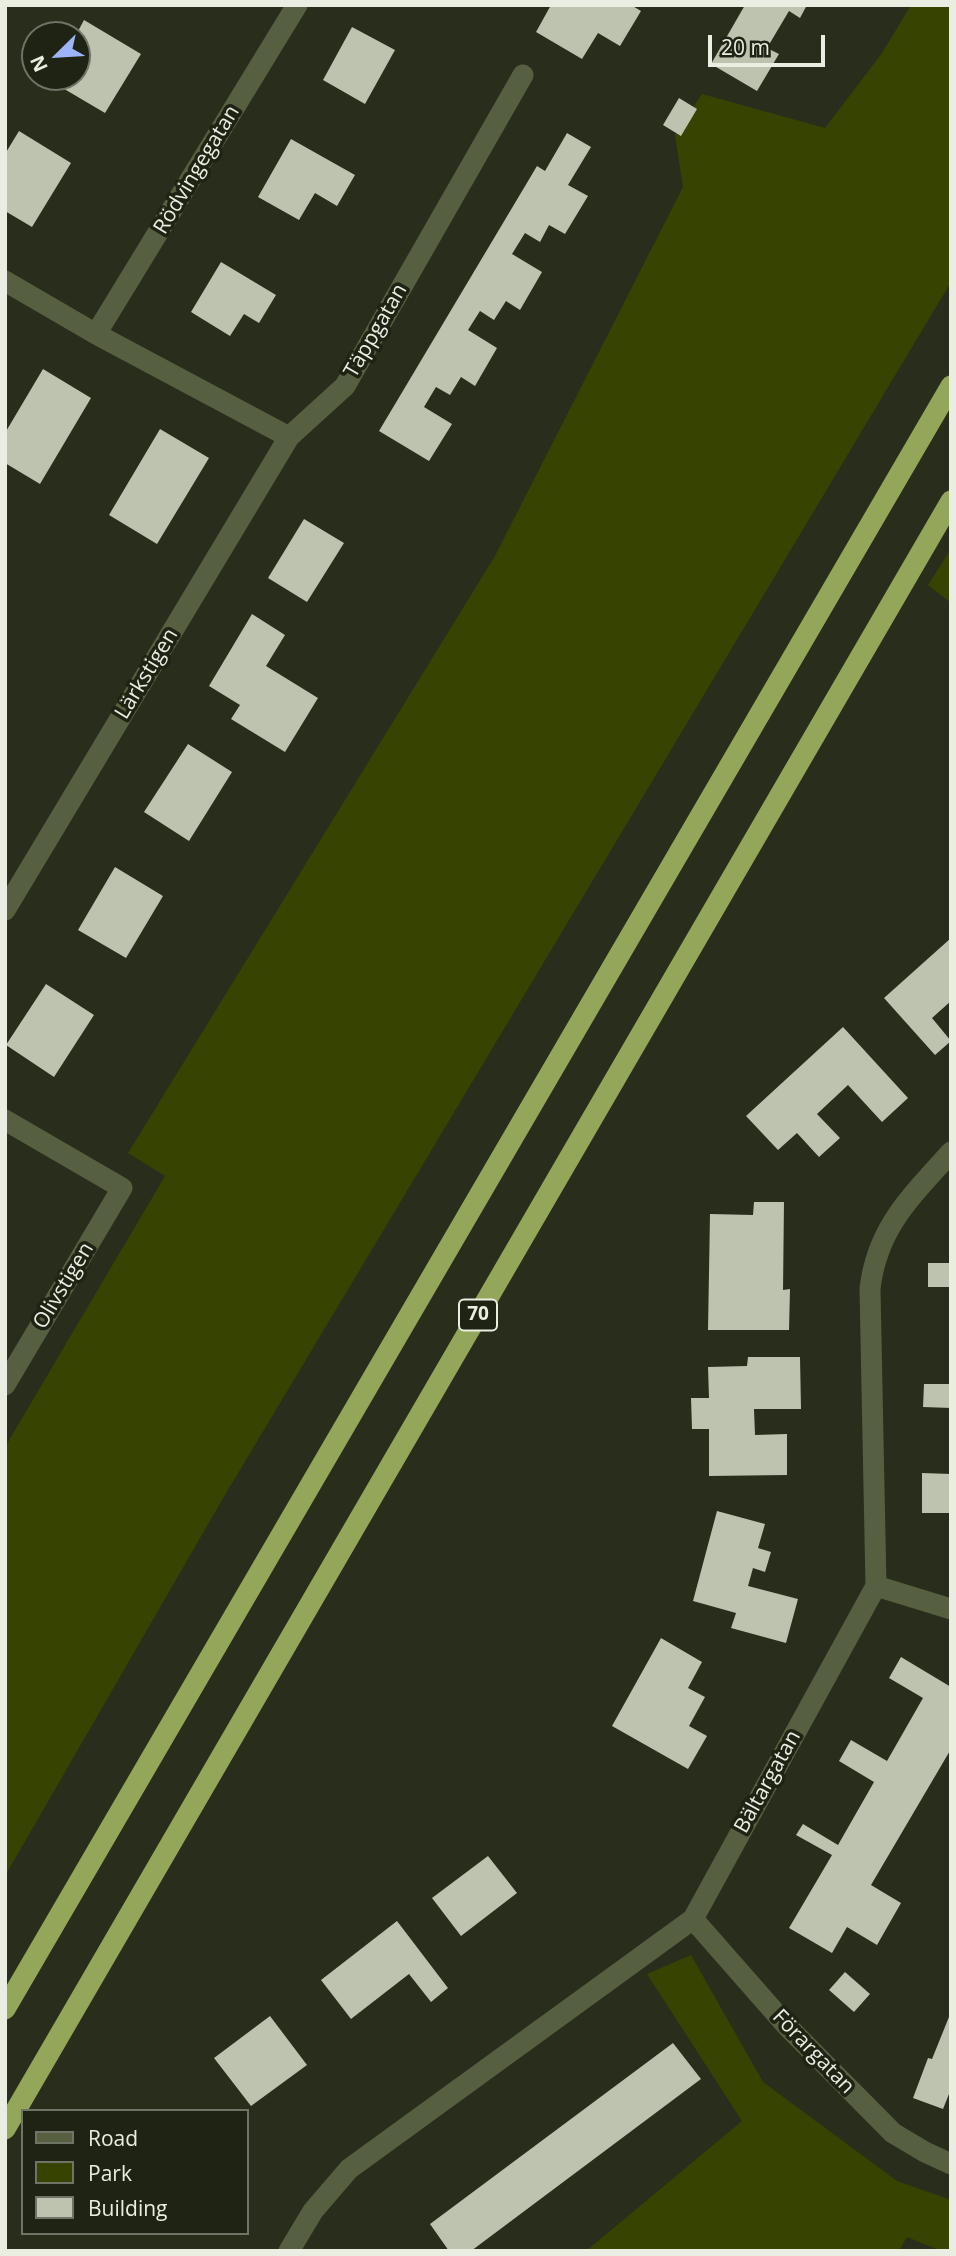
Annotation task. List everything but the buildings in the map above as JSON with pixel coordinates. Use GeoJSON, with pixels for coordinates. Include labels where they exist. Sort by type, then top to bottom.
{"type":"FeatureCollection","features":[{"type":"Feature","properties":{"kind":"highway"},"geometry":{"type":"LineString","coordinates":[[5,2009],[951,386]]}},
{"type":"Feature","properties":{"kind":"highway","name":"70"},"geometry":{"type":"LineString","coordinates":[[5,2129],[951,501]]}},
{"type":"Feature","properties":{"kind":"street","name":"Rödvingegatan"},"geometry":{"type":"LineString","coordinates":[[96,334],[297,5]]}},
{"type":"Feature","properties":{"kind":"street","name":"Täppgatan"},"geometry":{"type":"LineString","coordinates":[[289,437],[345,386],[523,75]]}},
{"type":"Feature","properties":{"kind":"street"},"geometry":{"type":"LineString","coordinates":[[5,281],[96,334],[289,437]]}},
{"type":"Feature","properties":{"kind":"street","name":"Lärkstigen"},"geometry":{"type":"LineString","coordinates":[[5,910],[289,437]]}},
{"type":"Feature","properties":{"kind":"street","name":"Olivstigen"},"geometry":{"type":"LineString","coordinates":[[5,1120],[122,1188],[5,1385]]}},
{"type":"Feature","properties":{"kind":"street","name":"Bältargatan"},"geometry":{"type":"LineString","coordinates":[[289,2251],[313,2211],[349,2169],[693,1919],[876,1586],[870,1289],[873,1265],[887,1230],[903,1206],[951,1152]]}},
{"type":"Feature","properties":{"kind":"street"},"geometry":{"type":"LineString","coordinates":[[876,1586],[951,1609]]}},
{"type":"Feature","properties":{"kind":"street","name":"Förargatan"},"geometry":{"type":"LineString","coordinates":[[693,1919],[786,2025],[893,2133],[951,2164]]}},
{"type":"Feature","properties":{"kind":"green space"},"geometry":{"type":"Polygon","coordinates":[[[911,5],[951,5],[951,282],[222,1500],[5,1876],[5,1447],[165,1176],[128,1153],[495,556],[683,187],[675,135],[702,94],[825,128],[882,53],[911,5]]]}},
{"type":"Feature","properties":{"kind":"green space"},"geometry":{"type":"Polygon","coordinates":[[[951,549],[951,603],[928,585],[951,549]]]}},
{"type":"Feature","properties":{"kind":"green space"},"geometry":{"type":"Polygon","coordinates":[[[691,1955],[763,2082],[897,2181],[951,2200],[951,2251],[941,2251],[907,2237],[899,2251],[586,2251],[742,2121],[647,1974],[691,1955]]]}}]}
